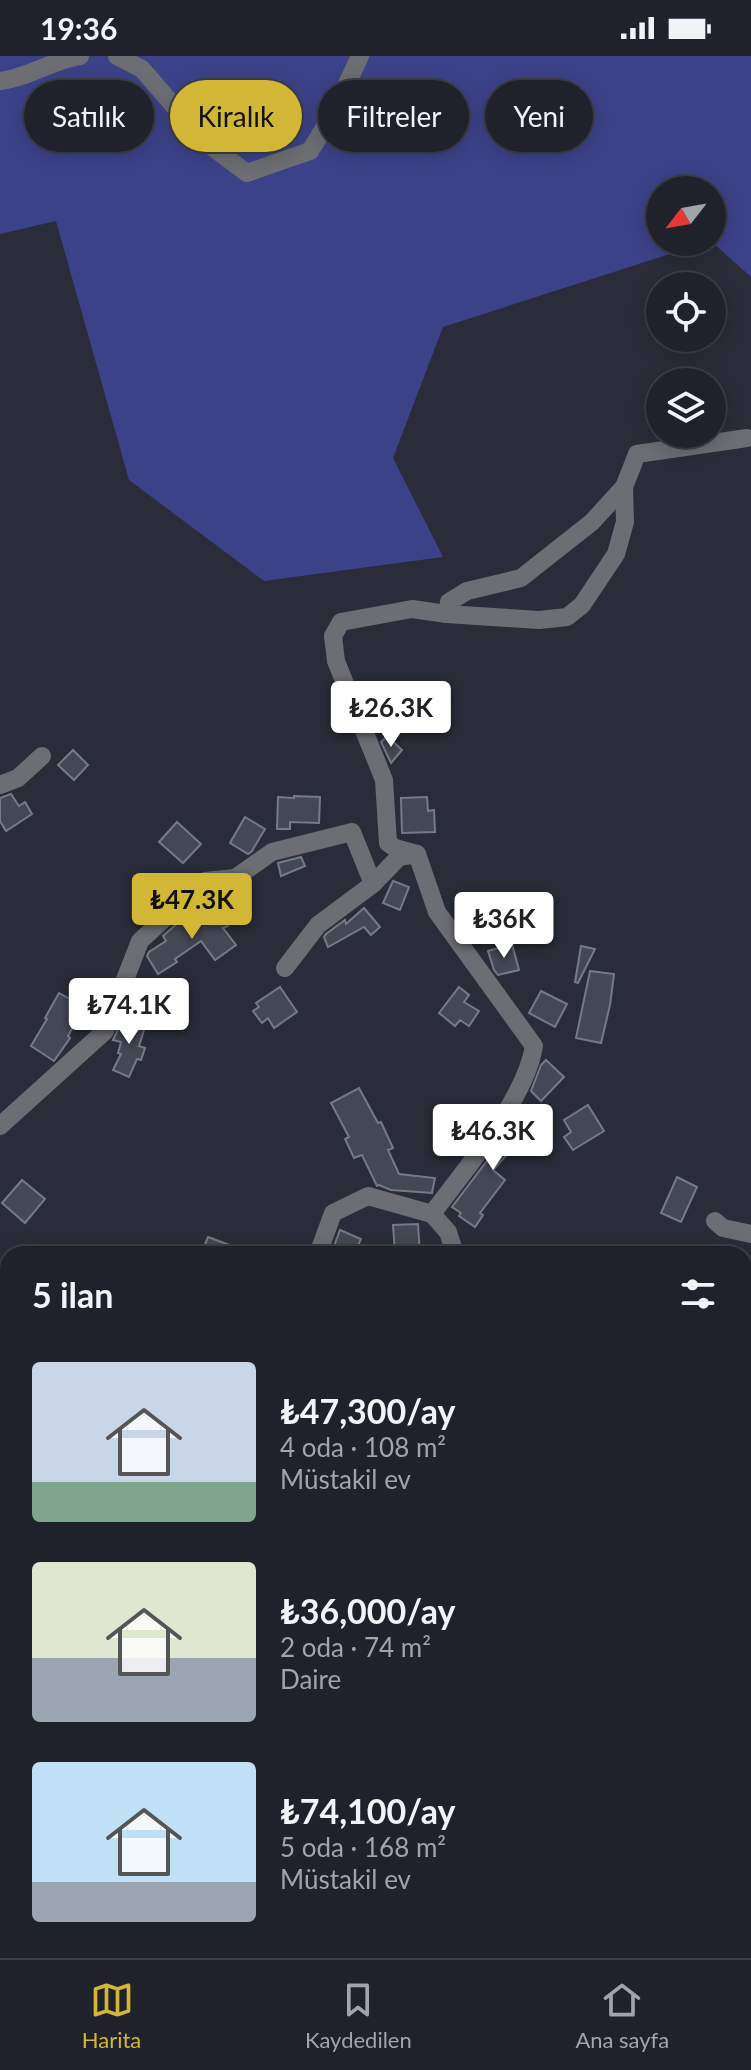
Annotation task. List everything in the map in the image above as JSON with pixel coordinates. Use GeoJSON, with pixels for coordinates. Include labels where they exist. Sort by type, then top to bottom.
{"type":"FeatureCollection","features":[{"type":"Feature","properties":{"kind":"street"},"geometry":{"type":"LineString","coordinates":[[0,81],[15,79],[64,59],[80,56]]}},
{"type":"Feature","properties":{"kind":"street"},"geometry":{"type":"LineString","coordinates":[[117,56],[142,69],[204,141],[247,173],[310,151],[334,112],[360,56]]}},
{"type":"Feature","properties":{"kind":"street"},"geometry":{"type":"LineString","coordinates":[[447,614],[449,602],[467,591],[521,578],[592,522],[624,487],[637,454],[747,438]]}},
{"type":"Feature","properties":{"kind":"street"},"geometry":{"type":"LineString","coordinates":[[417,854],[388,843],[384,780],[336,661],[333,636],[341,622],[412,609],[539,620],[567,617],[582,605],[616,554],[625,522],[624,487]]}},
{"type":"Feature","properties":{"kind":"street"},"geometry":{"type":"LineString","coordinates":[[0,785],[18,778],[42,756]]}},
{"type":"Feature","properties":{"kind":"street"},"geometry":{"type":"LineString","coordinates":[[0,1126],[105,1031],[140,941],[205,881],[235,878],[272,852],[352,832],[373,884]]}},
{"type":"Feature","properties":{"kind":"street"},"geometry":{"type":"LineString","coordinates":[[285,968],[318,925],[373,884],[399,857],[417,854]]}},
{"type":"Feature","properties":{"kind":"street"},"geometry":{"type":"LineString","coordinates":[[417,854],[437,912],[534,1046],[532,1061],[507,1112],[432,1214]]}},
{"type":"Feature","properties":{"kind":"street"},"geometry":{"type":"LineString","coordinates":[[321,1246],[333,1213],[368,1196],[432,1214],[448,1232],[452,1246]]}},
{"type":"Feature","properties":{"kind":"street"},"geometry":{"type":"LineString","coordinates":[[715,1221],[723,1228],[751,1234]]}},
{"type":"Feature","properties":{"kind":"shaded area"},"geometry":{"type":"Polygon","coordinates":[[[0,56],[751,56],[751,277],[726,255],[726,176],[646,176],[646,256],[664,256],[443,327],[393,458],[443,557],[264,581],[129,480],[56,221],[0,234],[0,56]]]}},
{"type":"Feature","properties":{"kind":"building"},"geometry":{"type":"Polygon","coordinates":[[[387,736],[402,750],[391,763],[381,742],[387,736]]]}},
{"type":"Feature","properties":{"kind":"building"},"geometry":{"type":"Polygon","coordinates":[[[73,750],[88,765],[74,780],[58,765],[73,750]]]}},
{"type":"Feature","properties":{"kind":"building"},"geometry":{"type":"Polygon","coordinates":[[[11,794],[19,806],[25,802],[32,814],[6,831],[0,821],[0,798],[11,794]]]}},
{"type":"Feature","properties":{"kind":"building"},"geometry":{"type":"Polygon","coordinates":[[[278,797],[320,797],[319,823],[290,822],[290,829],[277,829],[278,797]]]}},
{"type":"Feature","properties":{"kind":"building"},"geometry":{"type":"Polygon","coordinates":[[[427,797],[428,811],[434,810],[435,832],[402,833],[401,798],[427,797]]]}},
{"type":"Feature","properties":{"kind":"building"},"geometry":{"type":"Polygon","coordinates":[[[245,817],[265,829],[248,854],[230,843],[245,817]]]}},
{"type":"Feature","properties":{"kind":"building"},"geometry":{"type":"Polygon","coordinates":[[[177,822],[201,844],[183,863],[159,842],[177,822]]]}},
{"type":"Feature","properties":{"kind":"building"},"geometry":{"type":"Polygon","coordinates":[[[301,857],[305,866],[281,876],[278,863],[301,857]]]}},
{"type":"Feature","properties":{"kind":"building"},"geometry":{"type":"Polygon","coordinates":[[[393,881],[409,887],[400,910],[383,903],[393,881]]]}},
{"type":"Feature","properties":{"kind":"building"},"geometry":{"type":"Polygon","coordinates":[[[364,908],[380,927],[371,935],[364,927],[328,947],[324,937],[326,934],[345,920],[346,924],[364,908]]]}},
{"type":"Feature","properties":{"kind":"building"},"geometry":{"type":"Polygon","coordinates":[[[216,909],[228,926],[223,928],[236,945],[215,960],[201,941],[158,974],[147,956],[166,941],[163,936],[181,920],[187,929],[216,909]]]}},
{"type":"Feature","properties":{"kind":"building"},"geometry":{"type":"Polygon","coordinates":[[[512,944],[519,970],[498,975],[488,951],[512,944]]]}},
{"type":"Feature","properties":{"kind":"building"},"geometry":{"type":"Polygon","coordinates":[[[581,946],[595,949],[578,983],[575,982],[581,946]]]}},
{"type":"Feature","properties":{"kind":"building"},"geometry":{"type":"Polygon","coordinates":[[[590,971],[614,974],[601,1043],[576,1038],[590,971]]]}},
{"type":"Feature","properties":{"kind":"building"},"geometry":{"type":"Polygon","coordinates":[[[280,987],[297,1012],[274,1028],[268,1018],[262,1023],[253,1011],[259,1007],[256,1003],[280,987]]]}},
{"type":"Feature","properties":{"kind":"building"},"geometry":{"type":"Polygon","coordinates":[[[459,987],[469,995],[464,1002],[479,1011],[469,1026],[460,1020],[455,1026],[439,1013],[459,987]]]}},
{"type":"Feature","properties":{"kind":"building"},"geometry":{"type":"Polygon","coordinates":[[[541,991],[567,1004],[555,1027],[529,1013],[541,991]]]}},
{"type":"Feature","properties":{"kind":"building"},"geometry":{"type":"Polygon","coordinates":[[[59,993],[84,1007],[68,1036],[70,1038],[54,1061],[31,1046],[59,993]]]}},
{"type":"Feature","properties":{"kind":"building"},"geometry":{"type":"Polygon","coordinates":[[[123,1018],[146,1024],[139,1046],[145,1048],[129,1077],[113,1070],[121,1054],[118,1053],[121,1042],[113,1040],[123,1018]]]}},
{"type":"Feature","properties":{"kind":"building"},"geometry":{"type":"Polygon","coordinates":[[[546,1060],[564,1077],[541,1101],[531,1091],[546,1060]]]}},
{"type":"Feature","properties":{"kind":"building"},"geometry":{"type":"Polygon","coordinates":[[[359,1088],[378,1123],[381,1122],[393,1148],[388,1150],[399,1174],[435,1178],[432,1193],[377,1186],[362,1155],[354,1158],[345,1139],[349,1137],[331,1103],[359,1088]]]}},
{"type":"Feature","properties":{"kind":"building"},"geometry":{"type":"Polygon","coordinates":[[[588,1105],[604,1131],[573,1150],[564,1137],[571,1132],[564,1120],[588,1105]]]}},
{"type":"Feature","properties":{"kind":"building"},"geometry":{"type":"Polygon","coordinates":[[[522,1109],[536,1121],[528,1131],[534,1137],[523,1150],[517,1144],[493,1170],[505,1180],[480,1213],[483,1215],[475,1227],[452,1207],[522,1109]]]}},
{"type":"Feature","properties":{"kind":"building"},"geometry":{"type":"Polygon","coordinates":[[[677,1177],[697,1187],[681,1222],[661,1213],[677,1177]]]}},
{"type":"Feature","properties":{"kind":"building"},"geometry":{"type":"Polygon","coordinates":[[[22,1180],[45,1199],[25,1223],[2,1203],[22,1180]]]}},
{"type":"Feature","properties":{"kind":"building"},"geometry":{"type":"Polygon","coordinates":[[[418,1224],[419,1246],[394,1246],[393,1225],[418,1224]]]}},
{"type":"Feature","properties":{"kind":"building"},"geometry":{"type":"Polygon","coordinates":[[[340,1230],[361,1239],[358,1246],[334,1246],[340,1230]]]}},
{"type":"Feature","properties":{"kind":"building"},"geometry":{"type":"Polygon","coordinates":[[[208,1237],[232,1246],[204,1246],[208,1237]]]}}]}
